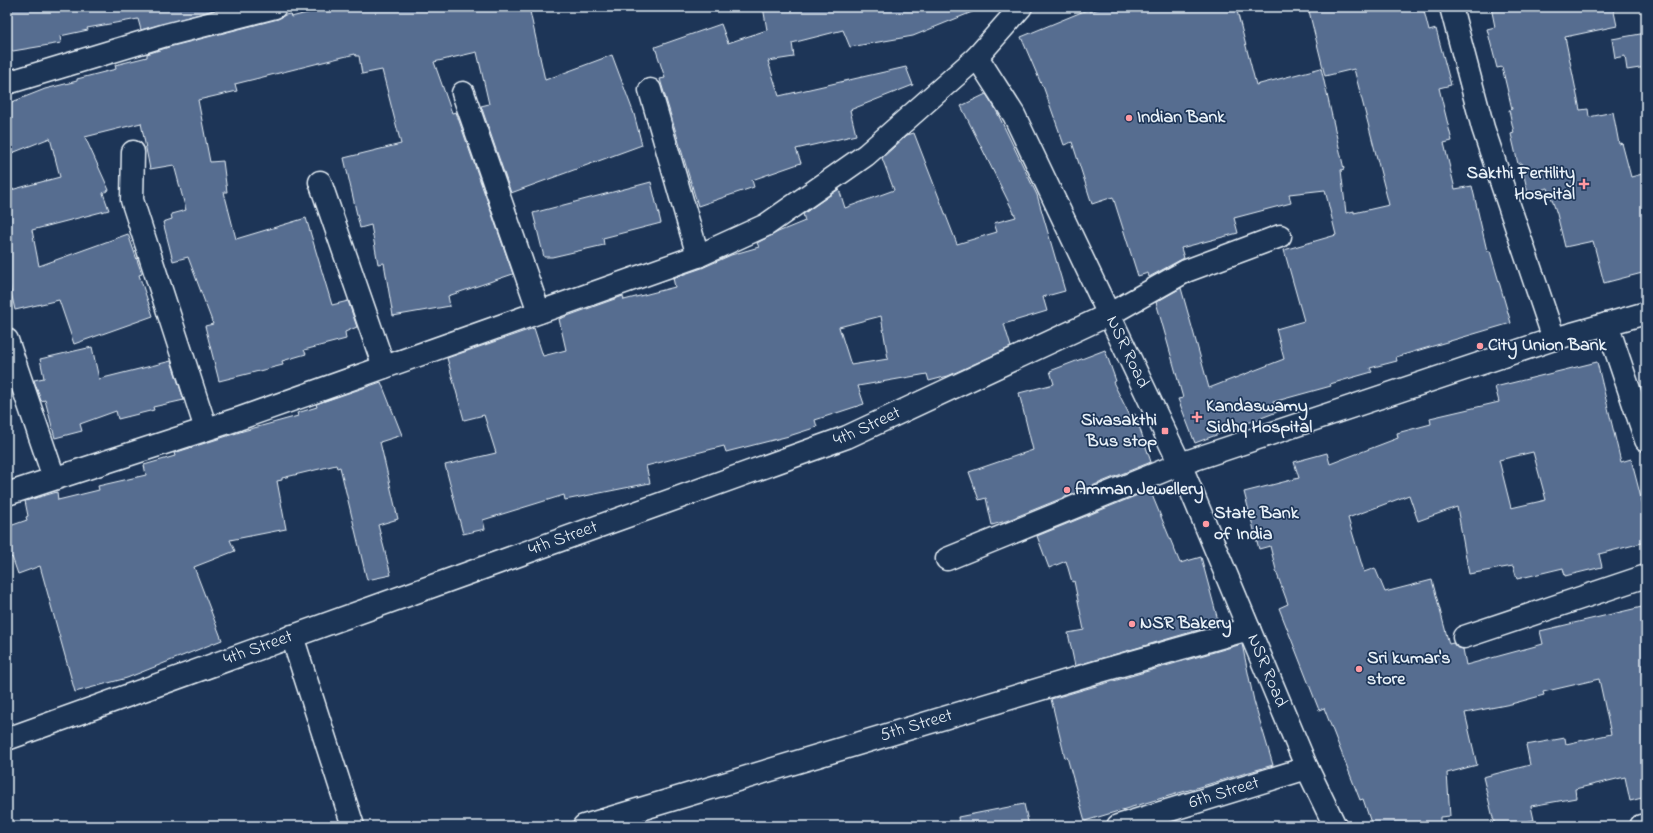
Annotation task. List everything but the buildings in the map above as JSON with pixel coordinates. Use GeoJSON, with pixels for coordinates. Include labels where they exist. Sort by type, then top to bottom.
{"type":"FeatureCollection","features":[{"type":"Feature","properties":{"kind":"street"},"geometry":{"type":"LineString","coordinates":[[7,83],[166,35],[276,7]]}},
{"type":"Feature","properties":{"kind":"street"},"geometry":{"type":"LineString","coordinates":[[7,494],[206,429],[698,256],[766,225],[866,155],[977,56],[1022,7]]}},
{"type":"Feature","properties":{"kind":"street"},"geometry":{"type":"LineString","coordinates":[[1451,7],[1484,128],[1554,339]]}},
{"type":"Feature","properties":{"kind":"street","name":"NSR Road"},"geometry":{"type":"LineString","coordinates":[[977,56],[1014,115],[1110,314],[1180,464],[1307,768],[1335,826]]}},
{"type":"Feature","properties":{"kind":"street"},"geometry":{"type":"LineString","coordinates":[[650,90],[698,256]]}},
{"type":"Feature","properties":{"kind":"street"},"geometry":{"type":"LineString","coordinates":[[463,93],[539,312]]}},
{"type":"Feature","properties":{"kind":"street"},"geometry":{"type":"LineString","coordinates":[[133,152],[132,200],[206,429]]}},
{"type":"Feature","properties":{"kind":"street"},"geometry":{"type":"LineString","coordinates":[[320,182],[384,367]]}},
{"type":"Feature","properties":{"kind":"street","name":"4th Street"},"geometry":{"type":"LineString","coordinates":[[7,739],[847,437],[1110,314],[1186,271],[1280,236]]}},
{"type":"Feature","properties":{"kind":"street"},"geometry":{"type":"LineString","coordinates":[[947,559],[1180,464],[1554,339],[1646,313]]}},
{"type":"Feature","properties":{"kind":"street"},"geometry":{"type":"LineString","coordinates":[[1607,324],[1646,440]]}},
{"type":"Feature","properties":{"kind":"street"},"geometry":{"type":"LineString","coordinates":[[7,340],[54,478]]}},
{"type":"Feature","properties":{"kind":"street"},"geometry":{"type":"LineString","coordinates":[[1464,637],[1646,576]]}},
{"type":"Feature","properties":{"kind":"street","name":"5th Street"},"geometry":{"type":"LineString","coordinates":[[584,826],[1097,672],[1249,629]]}},
{"type":"Feature","properties":{"kind":"street"},"geometry":{"type":"LineString","coordinates":[[292,636],[353,826]]}},
{"type":"Feature","properties":{"kind":"street","name":"6th Street"},"geometry":{"type":"LineString","coordinates":[[1118,826],[1307,768]]}},
{"type":"Feature","properties":{"kind":"street"},"geometry":{"type":"LineString","coordinates":[[1641,826],[1646,825]]}},
{"type":"Feature","properties":{"kind":"place","name":"Indian Bank"},"geometry":{"type":"Point","coordinates":[1129,118]}},
{"type":"Feature","properties":{"kind":"place","name":"Sakthi Fertility Hospital"},"geometry":{"type":"Point","coordinates":[1584,184]}},
{"type":"Feature","properties":{"kind":"place","name":"City Union Bank"},"geometry":{"type":"Point","coordinates":[1480,346]}},
{"type":"Feature","properties":{"kind":"place","name":"Kandaswamy Sidhq Hospital"},"geometry":{"type":"Point","coordinates":[1197,417]}},
{"type":"Feature","properties":{"kind":"place","name":"Sivasakthi Bus stop"},"geometry":{"type":"Point","coordinates":[1165,431]}},
{"type":"Feature","properties":{"kind":"place","name":"Amman Jewellery"},"geometry":{"type":"Point","coordinates":[1067,490]}},
{"type":"Feature","properties":{"kind":"place","name":"State Bank of India"},"geometry":{"type":"Point","coordinates":[1206,524]}},
{"type":"Feature","properties":{"kind":"place","name":"NSR Bakery"},"geometry":{"type":"Point","coordinates":[1132,624]}},
{"type":"Feature","properties":{"kind":"place","name":"Sri kumar's store"},"geometry":{"type":"Point","coordinates":[1359,669]}}]}
